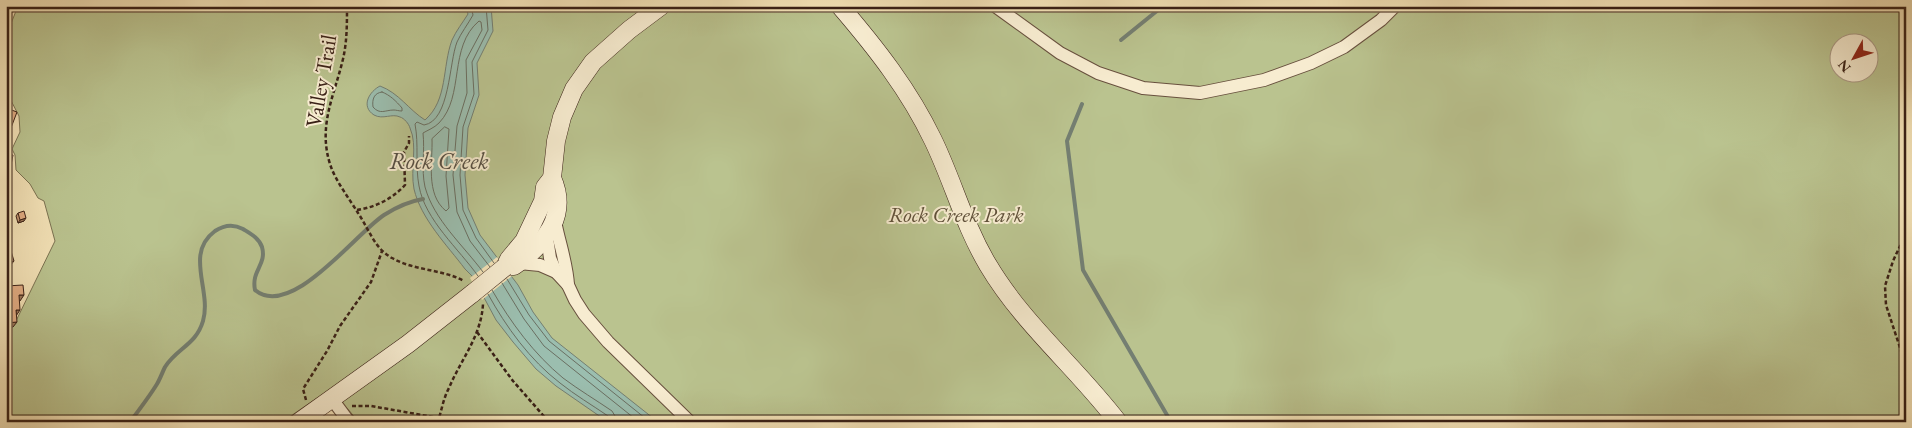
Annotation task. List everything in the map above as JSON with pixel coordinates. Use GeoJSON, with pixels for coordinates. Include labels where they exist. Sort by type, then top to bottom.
{"type":"FeatureCollection","features":[{"type":"Feature","properties":{"kind":"street"},"geometry":{"type":"LineString","coordinates":[[661,6],[629,30],[593,62],[574,89],[562,117],[556,141],[552,178],[557,189],[556,221],[560,248],[566,266],[568,285],[574,300],[608,342],[690,422]]}},
{"type":"Feature","properties":{"kind":"street"},"geometry":{"type":"LineString","coordinates":[[840,6],[890,66],[922,117],[940,155],[970,230],[1002,288],[1033,327],[1087,384],[1118,422]]}},
{"type":"Feature","properties":{"kind":"street"},"geometry":{"type":"LineString","coordinates":[[995,6],[1060,53],[1098,73],[1142,88],[1200,92],[1264,80],[1311,63],[1344,47],[1381,20],[1395,6]]}},
{"type":"Feature","properties":{"kind":"street"},"geometry":{"type":"LineString","coordinates":[[552,178],[545,187],[543,201],[550,258],[556,272],[568,285]]}},
{"type":"Feature","properties":{"kind":"street"},"geometry":{"type":"LineString","coordinates":[[512,265],[509,259],[524,241],[543,201]]}},
{"type":"Feature","properties":{"kind":"street"},"geometry":{"type":"LineString","coordinates":[[304,418],[408,344],[512,265],[547,237],[556,221]]}},
{"type":"Feature","properties":{"kind":"street"},"geometry":{"type":"LineString","coordinates":[[524,241],[539,236],[547,237],[560,248]]}},
{"type":"Feature","properties":{"kind":"street"},"geometry":{"type":"LineString","coordinates":[[512,265],[540,265],[556,272]]}},
{"type":"Feature","properties":{"kind":"street"},"geometry":{"type":"LineString","coordinates":[[332,399],[349,422]]}},
{"type":"Feature","properties":{"kind":"path","name":"Valley Trail"},"geometry":{"type":"LineString","coordinates":[[347,6],[346,42],[343,60],[329,106],[326,142],[332,168],[373,239]]}},
{"type":"Feature","properties":{"kind":"path"},"geometry":{"type":"LineString","coordinates":[[356,210],[369,208],[391,198],[405,185],[404,152],[409,143],[409,136]]}},
{"type":"Feature","properties":{"kind":"path"},"geometry":{"type":"LineString","coordinates":[[1906,241],[1900,246],[1893,261],[1885,286],[1886,305],[1906,366]]}},
{"type":"Feature","properties":{"kind":"path"},"geometry":{"type":"LineString","coordinates":[[304,418],[303,389],[340,326],[371,282],[382,251]]}},
{"type":"Feature","properties":{"kind":"path"},"geometry":{"type":"LineString","coordinates":[[477,332],[513,381],[549,422]]}},
{"type":"Feature","properties":{"kind":"path"},"geometry":{"type":"LineString","coordinates":[[350,406],[371,406],[439,418]]}},
{"type":"Feature","properties":{"kind":"green space","name":"Rock Creek Park"},"geometry":{"type":"Polygon","coordinates":[[[18,6],[1906,6],[1906,422],[359,422],[346,407],[317,398],[282,422],[6,422],[6,328],[14,325],[55,241],[44,201],[38,198],[30,184],[16,170],[15,155],[12,149],[20,132],[19,116],[6,91],[6,36],[18,6]]]}},
{"type":"Feature","properties":{"kind":"water","name":"Rock Creek"},"geometry":{"type":"Polygon","coordinates":[[[465,6],[491,6],[493,31],[477,63],[479,95],[468,128],[465,175],[468,208],[480,235],[518,285],[533,312],[552,338],[658,422],[608,422],[556,386],[536,369],[496,320],[473,277],[443,241],[422,211],[414,189],[414,150],[409,125],[397,116],[381,117],[374,115],[368,107],[367,103],[370,95],[380,86],[393,93],[425,120],[438,103],[452,40],[468,14],[465,6]]]}},
{"type":"Feature","properties":{"kind":"pier"},"geometry":{"type":"Polygon","coordinates":[[[497,257],[512,276],[482,300],[470,278],[497,257]]]}},
{"type":"Feature","properties":{"kind":"building"},"geometry":{"type":"Polygon","coordinates":[[[6,108],[17,112],[6,141],[6,108]]]}},
{"type":"Feature","properties":{"kind":"building"},"geometry":{"type":"Polygon","coordinates":[[[6,154],[13,155],[10,170],[6,169],[6,154]]]}},
{"type":"Feature","properties":{"kind":"building"},"geometry":{"type":"Polygon","coordinates":[[[24,211],[26,218],[20,220],[18,213],[24,211]]]}},
{"type":"Feature","properties":{"kind":"building"},"geometry":{"type":"Polygon","coordinates":[[[6,238],[14,261],[7,263],[8,266],[6,266],[6,238]]]}},
{"type":"Feature","properties":{"kind":"building"},"geometry":{"type":"Polygon","coordinates":[[[23,285],[24,295],[19,295],[20,310],[16,310],[17,322],[6,323],[6,286],[23,285]]]}},
{"type":"Feature","properties":{"kind":"waterway"},"geometry":{"type":"LineString","coordinates":[[1121,40],[1163,6]]}},
{"type":"Feature","properties":{"kind":"waterway"},"geometry":{"type":"LineString","coordinates":[[1082,104],[1067,141],[1083,270],[1171,422]]}},
{"type":"Feature","properties":{"kind":"waterway"},"geometry":{"type":"LineString","coordinates":[[130,422],[154,389],[165,367],[196,336],[200,329],[205,309],[200,261],[201,250],[206,240],[215,231],[225,226],[236,226],[259,241],[263,253],[255,277],[255,290],[270,296],[286,293],[304,284],[340,255],[384,215],[403,205],[423,199]]}}]}
